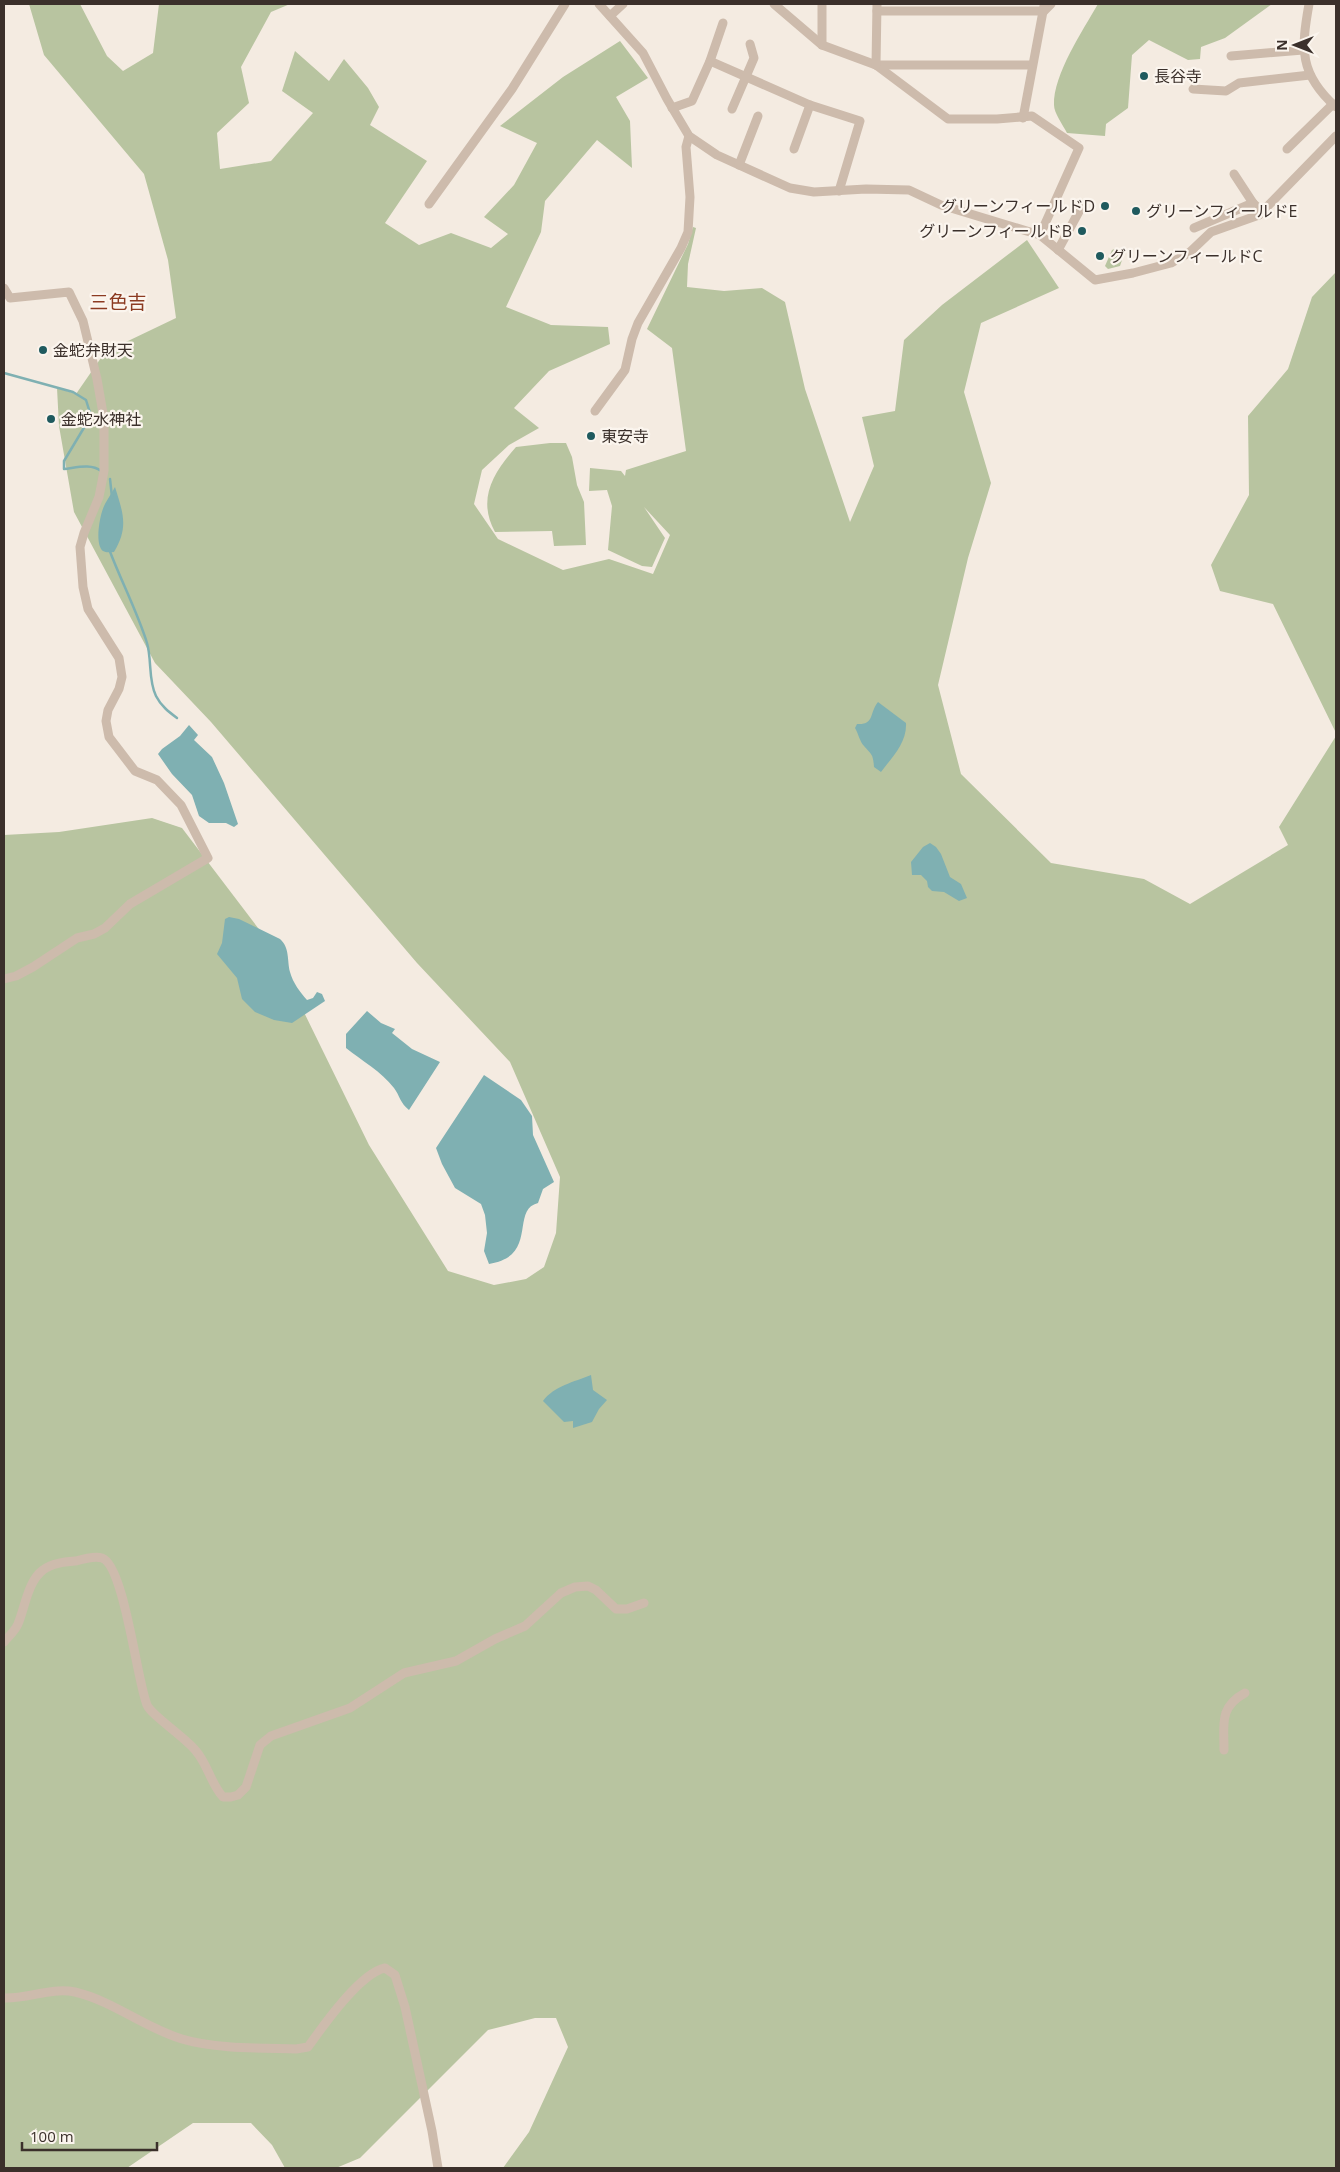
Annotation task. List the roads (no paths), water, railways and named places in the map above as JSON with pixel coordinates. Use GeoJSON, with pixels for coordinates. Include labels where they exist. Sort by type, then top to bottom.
{"type":"FeatureCollection","features":[{"type":"Feature","properties":{"kind":"street"},"geometry":{"type":"LineString","coordinates":[[429,204],[512,89],[565,4]]}},
{"type":"Feature","properties":{"kind":"street"},"geometry":{"type":"LineString","coordinates":[[599,4],[643,53],[689,136],[717,155],[790,188],[814,192],[909,190],[941,205],[1040,236],[1095,280],[1133,273],[1171,262],[1190,252],[1211,232],[1259,215],[1336,136]]}},
{"type":"Feature","properties":{"kind":"street"},"geometry":{"type":"LineString","coordinates":[[610,16],[623,4]]}},
{"type":"Feature","properties":{"kind":"street"},"geometry":{"type":"LineString","coordinates":[[774,4],[822,45],[876,64],[948,119],[1023,118],[1032,116],[1080,148],[1040,236]]}},
{"type":"Feature","properties":{"kind":"street"},"geometry":{"type":"LineString","coordinates":[[822,4],[822,45]]}},
{"type":"Feature","properties":{"kind":"street"},"geometry":{"type":"LineString","coordinates":[[1287,149],[1335,106],[1319,90],[1310,75],[1303,50],[1309,4]]}},
{"type":"Feature","properties":{"kind":"street"},"geometry":{"type":"LineString","coordinates":[[876,64],[877,7],[1046,6],[1032,65],[1023,118]]}},
{"type":"Feature","properties":{"kind":"street"},"geometry":{"type":"LineString","coordinates":[[672,108],[692,102],[710,61],[723,23]]}},
{"type":"Feature","properties":{"kind":"street"},"geometry":{"type":"LineString","coordinates":[[732,109],[754,58],[750,44]]}},
{"type":"Feature","properties":{"kind":"street"},"geometry":{"type":"LineString","coordinates":[[1231,56],[1303,50]]}},
{"type":"Feature","properties":{"kind":"street"},"geometry":{"type":"LineString","coordinates":[[710,61],[810,105],[860,121],[839,191]]}},
{"type":"Feature","properties":{"kind":"street"},"geometry":{"type":"LineString","coordinates":[[876,64],[1032,65]]}},
{"type":"Feature","properties":{"kind":"street"},"geometry":{"type":"LineString","coordinates":[[1193,90],[1226,91],[1239,83],[1310,75]]}},
{"type":"Feature","properties":{"kind":"street"},"geometry":{"type":"LineString","coordinates":[[794,149],[810,105]]}},
{"type":"Feature","properties":{"kind":"street"},"geometry":{"type":"LineString","coordinates":[[739,165],[758,116]]}},
{"type":"Feature","properties":{"kind":"street"},"geometry":{"type":"LineString","coordinates":[[595,411],[625,370],[632,339],[638,323],[681,248],[688,232],[690,197],[686,147],[689,136]]}},
{"type":"Feature","properties":{"kind":"street"},"geometry":{"type":"LineString","coordinates":[[1234,174],[1253,203],[1262,212]]}},
{"type":"Feature","properties":{"kind":"street"},"geometry":{"type":"LineString","coordinates":[[1194,228],[1253,203]]}},
{"type":"Feature","properties":{"kind":"street"},"geometry":{"type":"LineString","coordinates":[[1058,250],[1082,206]]}},
{"type":"Feature","properties":{"kind":"street"},"geometry":{"type":"LineString","coordinates":[[4,288],[10,298],[69,292],[84,321],[98,379],[104,419],[104,471],[99,497],[80,548],[83,587],[88,609],[119,658],[122,678],[119,689],[108,710],[106,721],[109,737],[135,771],[157,780],[181,805],[208,858],[130,904],[105,928],[94,934],[77,938],[24,972],[4,979]]}},
{"type":"Feature","properties":{"kind":"street"},"geometry":{"type":"LineString","coordinates":[[4,1642],[17,1626],[32,1586],[39,1573],[45,1568],[89,1558],[105,1559],[112,1569],[123,1600],[140,1684],[148,1707],[195,1749],[205,1763],[217,1791],[223,1796],[232,1797],[238,1795],[246,1787],[260,1745],[271,1736],[350,1708],[404,1673],[456,1661],[495,1639],[525,1626],[562,1594],[575,1587],[588,1586],[596,1590],[616,1609],[627,1609],[644,1603]]}},
{"type":"Feature","properties":{"kind":"street"},"geometry":{"type":"LineString","coordinates":[[1224,1750],[1224,1715],[1234,1699],[1245,1693]]}},
{"type":"Feature","properties":{"kind":"street"},"geometry":{"type":"LineString","coordinates":[[4,1998],[18,1999],[56,1990],[73,1992],[91,1997],[181,2039],[200,2044],[296,2049],[308,2047],[358,1985],[374,1972],[385,1968],[395,1975],[405,2007],[438,2168]]}},
{"type":"Feature","properties":{"kind":"water"},"geometry":{"type":"Polygon","coordinates":[[[115,487],[122,512],[123,527],[122,535],[114,552],[107,552],[103,551],[100,547],[98,535],[103,508],[115,487]]]}},
{"type":"Feature","properties":{"kind":"water"},"geometry":{"type":"Polygon","coordinates":[[[878,702],[906,723],[906,730],[901,743],[881,772],[874,767],[872,755],[863,744],[855,728],[857,724],[867,723],[878,702]]]}},
{"type":"Feature","properties":{"kind":"water"},"geometry":{"type":"Polygon","coordinates":[[[189,725],[198,735],[194,740],[212,757],[224,783],[238,824],[234,827],[226,823],[209,823],[199,816],[192,795],[172,774],[158,754],[180,736],[189,725]]]}},
{"type":"Feature","properties":{"kind":"water"},"geometry":{"type":"Polygon","coordinates":[[[930,843],[941,854],[950,877],[961,884],[967,898],[959,901],[944,892],[932,891],[928,887],[927,881],[921,875],[912,875],[911,862],[923,847],[930,843]]]}},
{"type":"Feature","properties":{"kind":"water"},"geometry":{"type":"Polygon","coordinates":[[[229,917],[239,919],[280,939],[288,954],[290,972],[299,991],[307,1000],[313,998],[317,992],[322,994],[325,1001],[292,1023],[274,1020],[255,1012],[242,999],[237,978],[217,954],[222,943],[225,919],[229,917]]]}},
{"type":"Feature","properties":{"kind":"water"},"geometry":{"type":"Polygon","coordinates":[[[367,1011],[381,1023],[395,1029],[392,1033],[412,1049],[440,1062],[409,1110],[383,1076],[346,1048],[346,1034],[367,1011]]]}},
{"type":"Feature","properties":{"kind":"water"},"geometry":{"type":"Polygon","coordinates":[[[484,1075],[521,1100],[532,1116],[533,1135],[554,1182],[543,1189],[538,1203],[530,1207],[526,1214],[519,1243],[514,1252],[504,1259],[489,1264],[484,1251],[487,1233],[485,1215],[481,1204],[455,1188],[436,1148],[484,1075]]]}},
{"type":"Feature","properties":{"kind":"water"},"geometry":{"type":"Polygon","coordinates":[[[591,1375],[593,1390],[607,1400],[599,1409],[592,1422],[573,1428],[573,1421],[564,1422],[543,1401],[559,1388],[591,1375]]]}},
{"type":"Feature","properties":{"kind":"waterway"},"geometry":{"type":"LineString","coordinates":[[4,373],[73,392],[86,400],[91,416],[64,461],[64,469],[93,467],[101,471]]}},
{"type":"Feature","properties":{"kind":"waterway"},"geometry":{"type":"LineString","coordinates":[[110,479],[112,497]]}},
{"type":"Feature","properties":{"kind":"waterway"},"geometry":{"type":"LineString","coordinates":[[109,549],[139,619],[147,643],[152,683],[156,696],[163,706],[177,718]]}},
{"type":"Feature","properties":{"kind":"place","name":"長谷寺"},"geometry":{"type":"Point","coordinates":[1144,76]}},
{"type":"Feature","properties":{"kind":"place","name":"グリーンフィールドD"},"geometry":{"type":"Point","coordinates":[1105,206]}},
{"type":"Feature","properties":{"kind":"place","name":"グリーンフィールドE"},"geometry":{"type":"Point","coordinates":[1136,211]}},
{"type":"Feature","properties":{"kind":"place","name":"グリーンフィールドB"},"geometry":{"type":"Point","coordinates":[1082,231]}},
{"type":"Feature","properties":{"kind":"place","name":"グリーンフィールドC"},"geometry":{"type":"Point","coordinates":[1100,256]}},
{"type":"Feature","properties":{"kind":"place","name":"金蛇弁財天"},"geometry":{"type":"Point","coordinates":[43,350]}},
{"type":"Feature","properties":{"kind":"place","name":"金蛇水神社"},"geometry":{"type":"Point","coordinates":[51,419]}},
{"type":"Feature","properties":{"kind":"place","name":"東安寺"},"geometry":{"type":"Point","coordinates":[591,436]}},
{"type":"Feature","properties":{"kind":"district","name":"三色吉"},"geometry":{"type":"Point","coordinates":[118,302]}}]}
